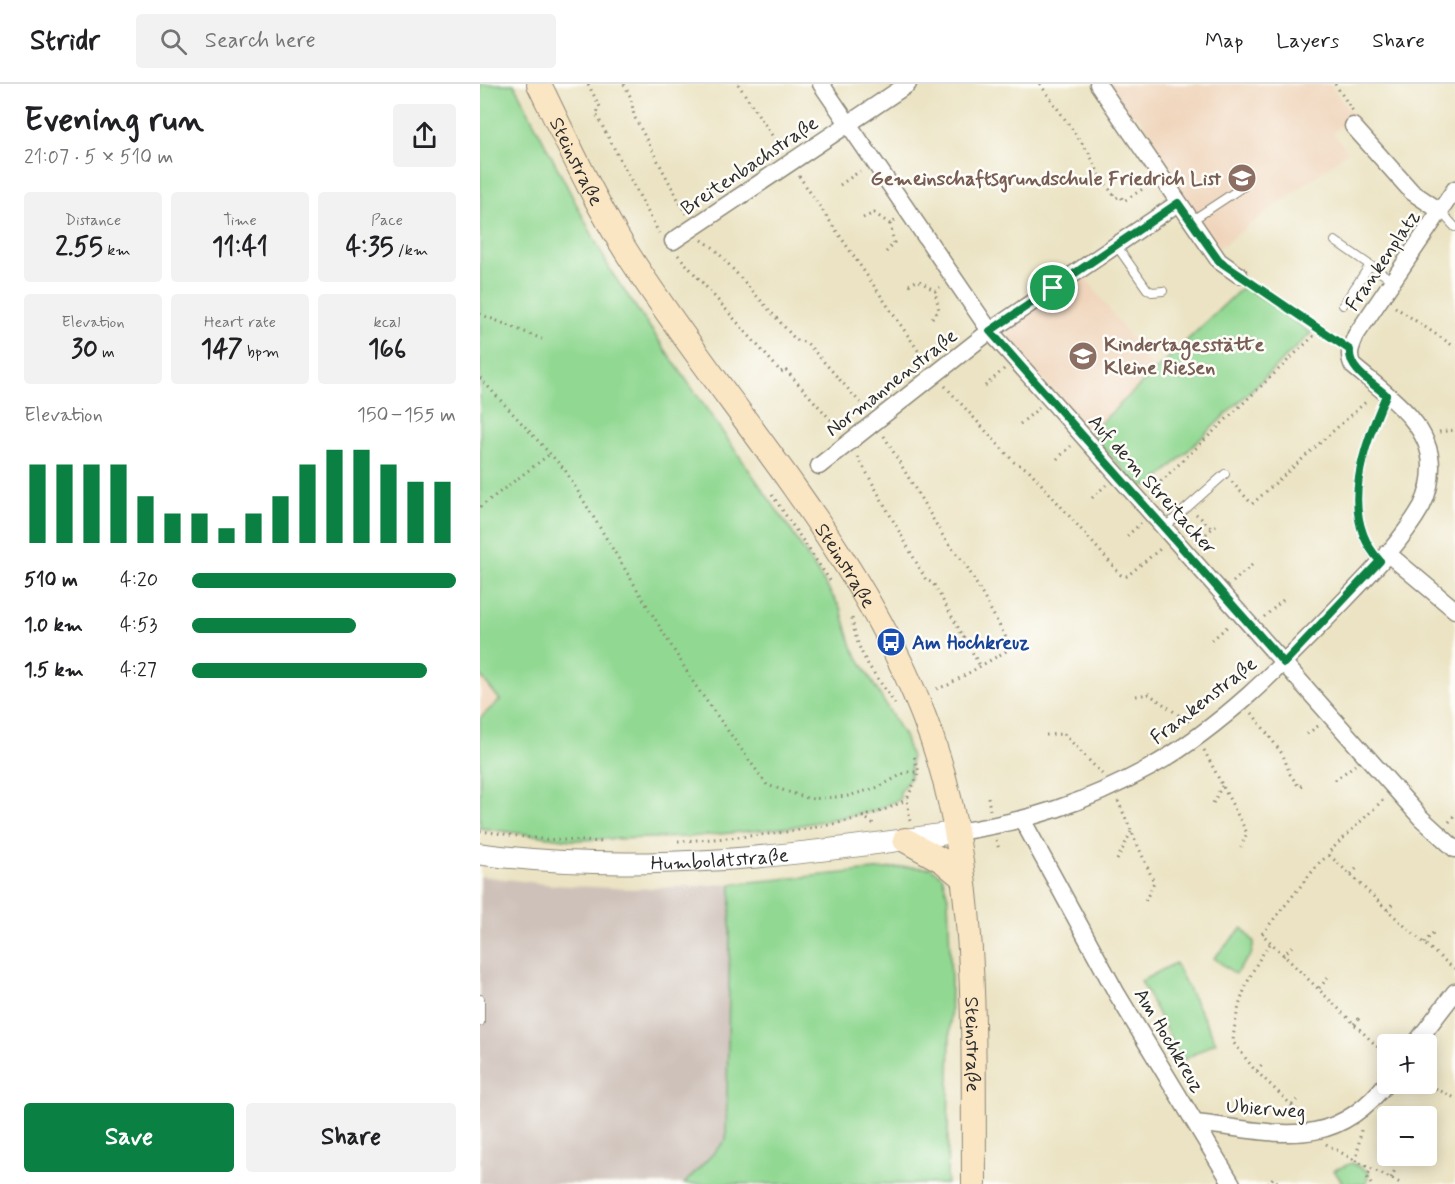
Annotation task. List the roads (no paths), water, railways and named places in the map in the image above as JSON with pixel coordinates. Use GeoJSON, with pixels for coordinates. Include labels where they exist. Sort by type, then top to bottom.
{"type":"FeatureCollection","features":[{"type":"Feature","properties":{"kind":"main road","name":"Steinstraße"},"geometry":{"type":"LineString","coordinates":[[539,84],[632,261],[834,547],[891,642],[938,756],[957,832],[962,877],[972,1004],[974,1184]]}},
{"type":"Feature","properties":{"kind":"main road"},"geometry":{"type":"LineString","coordinates":[[909,839],[943,861],[962,877]]}},
{"type":"Feature","properties":{"kind":"street","name":"Auf dem Streitacker"},"geometry":{"type":"LineString","coordinates":[[821,84],[990,331],[1366,756],[1455,849]]}},
{"type":"Feature","properties":{"kind":"street","name":"Breitenbachstraße"},"geometry":{"type":"LineString","coordinates":[[667,238],[693,228],[908,84]]}},
{"type":"Feature","properties":{"kind":"street"},"geometry":{"type":"LineString","coordinates":[[1098,84],[1219,261],[1239,275]]}},
{"type":"Feature","properties":{"kind":"street","name":"Frankenplatz"},"geometry":{"type":"LineString","coordinates":[[1353,126],[1412,192],[1440,211]]}},
{"type":"Feature","properties":{"kind":"street","name":"Frankenplatz"},"geometry":{"type":"LineString","coordinates":[[1383,392],[1353,366],[1349,358],[1350,350],[1356,335],[1455,189]]}},
{"type":"Feature","properties":{"kind":"street","name":"Normannenstraße"},"geometry":{"type":"LineString","coordinates":[[819,466],[990,331],[1178,203]]}},
{"type":"Feature","properties":{"kind":"street","name":"Frankenstraße"},"geometry":{"type":"LineString","coordinates":[[957,832],[1023,820],[1088,798],[1150,767],[1200,735],[1284,663],[1383,557],[1422,505],[1430,481],[1430,454],[1424,438],[1407,414],[1383,392]]}},
{"type":"Feature","properties":{"kind":"street"},"geometry":{"type":"LineString","coordinates":[[1383,557],[1455,610]]}},
{"type":"Feature","properties":{"kind":"street","name":"Am Hochkreuz"},"geometry":{"type":"LineString","coordinates":[[1023,820],[1117,994],[1232,1184]]}},
{"type":"Feature","properties":{"kind":"street","name":"Humboldtstraße"},"geometry":{"type":"LineString","coordinates":[[480,854],[537,861],[625,865],[711,862],[957,832]]}},
{"type":"Feature","properties":{"kind":"street"},"geometry":{"type":"LineString","coordinates":[[1423,1034],[1455,992]]}},
{"type":"Feature","properties":{"kind":"street","name":"Ubierweg"},"geometry":{"type":"LineString","coordinates":[[1195,1123],[1314,1133],[1347,1120],[1377,1093]]}},
{"type":"Feature","properties":{"kind":"lane"},"geometry":{"type":"LineString","coordinates":[[1191,221],[1244,186]]}},
{"type":"Feature","properties":{"kind":"lane"},"geometry":{"type":"LineString","coordinates":[[1440,211],[1455,227]]}},
{"type":"Feature","properties":{"kind":"lane"},"geometry":{"type":"LineString","coordinates":[[1335,241],[1393,281]]}},
{"type":"Feature","properties":{"kind":"lane"},"geometry":{"type":"LineString","coordinates":[[1116,245],[1147,289],[1152,292],[1163,291]]}},
{"type":"Feature","properties":{"kind":"lane"},"geometry":{"type":"LineString","coordinates":[[1343,304],[1370,265]]}},
{"type":"Feature","properties":{"kind":"lane"},"geometry":{"type":"LineString","coordinates":[[1383,392],[1363,454],[1358,488],[1358,519],[1367,548],[1383,557]]}},
{"type":"Feature","properties":{"kind":"lane"},"geometry":{"type":"LineString","coordinates":[[1164,528],[1225,474]]}},
{"type":"Feature","properties":{"kind":"lane"},"geometry":{"type":"LineString","coordinates":[[480,999],[480,1022]]}},
{"type":"Feature","properties":{"kind":"place","name":"Gemeinschaftsgrundschule Friedrich List"},"geometry":{"type":"Point","coordinates":[1242,178]}},
{"type":"Feature","properties":{"kind":"place","name":"Kindertagesstätte Kleine Riesen"},"geometry":{"type":"Point","coordinates":[1083,356]}},
{"type":"Feature","properties":{"kind":"place","name":"Am Hochkreuz"},"geometry":{"type":"Point","coordinates":[891,642]}}]}
